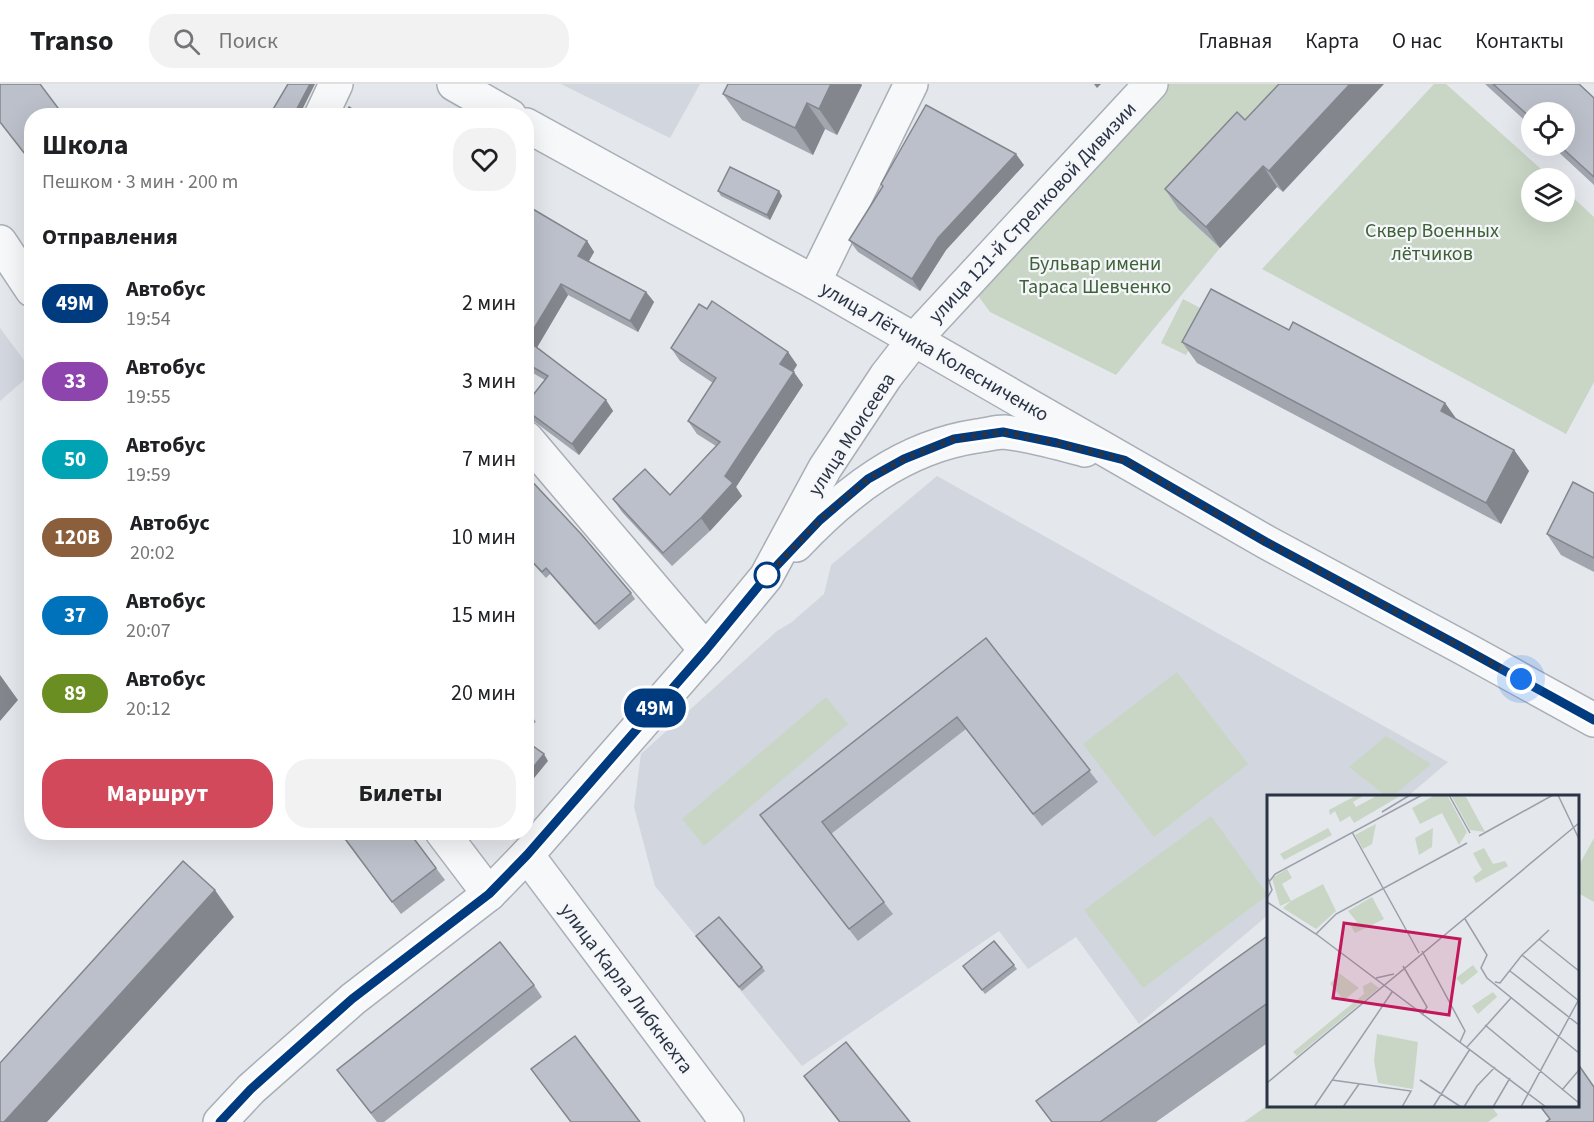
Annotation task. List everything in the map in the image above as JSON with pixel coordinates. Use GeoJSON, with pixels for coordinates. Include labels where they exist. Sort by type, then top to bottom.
{"type":"FeatureCollection","features":[{"type":"Feature","properties":{"kind":"street"},"geometry":{"type":"LineString","coordinates":[[325,108],[336,84]]}},
{"type":"Feature","properties":{"kind":"street"},"geometry":{"type":"LineString","coordinates":[[454,84],[496,108]]}},
{"type":"Feature","properties":{"kind":"street"},"geometry":{"type":"LineString","coordinates":[[814,282],[911,84]]}},
{"type":"Feature","properties":{"kind":"street","name":"улица 121-й Стрелковой Дивизии"},"geometry":{"type":"LineString","coordinates":[[914,340],[1151,84]]}},
{"type":"Feature","properties":{"kind":"street","name":"улица Лётчика Колесниченко"},"geometry":{"type":"LineString","coordinates":[[534,129],[814,282],[1266,542],[1594,720]]}},
{"type":"Feature","properties":{"kind":"street"},"geometry":{"type":"LineString","coordinates":[[0,242],[24,278]]}},
{"type":"Feature","properties":{"kind":"street","name":"улица Моисеева"},"geometry":{"type":"LineString","coordinates":[[220,1122],[251,1089],[352,999],[489,894],[527,855],[706,650],[766,577],[825,468],[886,376],[914,340]]}},
{"type":"Feature","properties":{"kind":"street"},"geometry":{"type":"LineString","coordinates":[[766,577],[820,520],[868,479],[904,459],[954,439],[1003,432],[1124,460]]}},
{"type":"Feature","properties":{"kind":"street"},"geometry":{"type":"LineString","coordinates":[[534,447],[706,650]]}},
{"type":"Feature","properties":{"kind":"street"},"geometry":{"type":"LineString","coordinates":[[448,840],[489,894]]}},
{"type":"Feature","properties":{"kind":"street","name":"улица Карла Либкнехта"},"geometry":{"type":"LineString","coordinates":[[527,855],[727,1122]]}},
{"type":"Feature","properties":{"kind":"shaded area"},"geometry":{"type":"Polygon","coordinates":[[[561,84],[700,84],[670,138],[561,84]]]}},
{"type":"Feature","properties":{"kind":"shaded area"},"geometry":{"type":"Polygon","coordinates":[[[0,328],[24,360],[24,380],[0,401],[0,328]]]}},
{"type":"Feature","properties":{"kind":"shaded area"},"geometry":{"type":"Polygon","coordinates":[[[937,476],[1448,762],[1409,795],[1267,795],[1267,916],[1139,1024],[1076,937],[1028,969],[999,931],[802,1066],[655,886],[634,807],[641,754],[777,631],[792,622],[824,594],[831,565],[937,476]]]}},
{"type":"Feature","properties":{"kind":"green space","name":"Бульвар имени Тараса Шевченко"},"geometry":{"type":"Polygon","coordinates":[[[1166,84],[1313,84],[1180,211],[1220,248],[1116,375],[990,312],[979,297],[983,277],[1166,84]]]}},
{"type":"Feature","properties":{"kind":"green space","name":"Сквер Военных лётчиков"},"geometry":{"type":"Polygon","coordinates":[[[1434,84],[1446,84],[1521,151],[1521,156],[1526,156],[1540,168],[1521,168],[1521,222],[1575,222],[1575,199],[1594,217],[1594,382],[1566,434],[1262,269],[1434,84]]]}},
{"type":"Feature","properties":{"kind":"green space"},"geometry":{"type":"Polygon","coordinates":[[[1183,299],[1208,312],[1186,355],[1161,343],[1183,299]]]}},
{"type":"Feature","properties":{"kind":"green space"},"geometry":{"type":"Polygon","coordinates":[[[1177,672],[1248,764],[1154,837],[1083,744],[1177,672]]]}},
{"type":"Feature","properties":{"kind":"green space"},"geometry":{"type":"Polygon","coordinates":[[[826,697],[848,724],[704,846],[682,819],[826,697]]]}},
{"type":"Feature","properties":{"kind":"green space"},"geometry":{"type":"Polygon","coordinates":[[[1386,736],[1431,764],[1394,795],[1385,795],[1349,767],[1386,736]]]}},
{"type":"Feature","properties":{"kind":"green space"},"geometry":{"type":"Polygon","coordinates":[[[1211,816],[1267,894],[1143,988],[1084,910],[1211,816]]]}},
{"type":"Feature","properties":{"kind":"green space"},"geometry":{"type":"Polygon","coordinates":[[[1594,838],[1594,902],[1579,894],[1579,865],[1594,838]]]}},
{"type":"Feature","properties":{"kind":"green space"},"geometry":{"type":"Polygon","coordinates":[[[1267,1106],[1492,1107],[1498,1115],[1488,1122],[1244,1122],[1267,1106]]]}},
{"type":"Feature","properties":{"kind":"building"},"geometry":{"type":"Polygon","coordinates":[[[0,84],[40,84],[58,108],[24,108],[24,153],[0,122],[0,84]]]}},
{"type":"Feature","properties":{"kind":"building"},"geometry":{"type":"Polygon","coordinates":[[[288,84],[310,84],[297,108],[274,108],[288,84]]]}},
{"type":"Feature","properties":{"kind":"building"},"geometry":{"type":"Polygon","coordinates":[[[728,84],[831,84],[819,109],[807,103],[795,128],[723,94],[728,84]]]}},
{"type":"Feature","properties":{"kind":"building"},"geometry":{"type":"Polygon","coordinates":[[[1279,84],[1350,84],[1269,171],[1263,166],[1206,227],[1165,189],[1237,112],[1245,120],[1279,84]]]}},
{"type":"Feature","properties":{"kind":"building"},"geometry":{"type":"Polygon","coordinates":[[[1493,84],[1579,84],[1594,98],[1594,177],[1571,156],[1575,156],[1575,102],[1521,102],[1521,109],[1493,84]]]}},
{"type":"Feature","properties":{"kind":"building"},"geometry":{"type":"Polygon","coordinates":[[[926,105],[1016,154],[938,238],[912,279],[849,240],[883,186],[881,184],[926,105]]]}},
{"type":"Feature","properties":{"kind":"building"},"geometry":{"type":"Polygon","coordinates":[[[730,167],[779,191],[767,215],[718,191],[730,167]]]}},
{"type":"Feature","properties":{"kind":"building"},"geometry":{"type":"Polygon","coordinates":[[[534,210],[587,241],[578,256],[646,292],[630,321],[561,284],[534,328],[534,210]]]}},
{"type":"Feature","properties":{"kind":"building"},"geometry":{"type":"Polygon","coordinates":[[[1211,289],[1289,330],[1293,322],[1445,403],[1441,411],[1514,450],[1486,503],[1182,342],[1211,289]]]}},
{"type":"Feature","properties":{"kind":"building"},"geometry":{"type":"Polygon","coordinates":[[[712,301],[788,352],[780,364],[794,372],[725,476],[733,483],[701,518],[663,553],[613,499],[645,469],[670,495],[720,442],[688,421],[716,378],[671,348],[699,304],[707,309],[712,301]]]}},
{"type":"Feature","properties":{"kind":"building"},"geometry":{"type":"Polygon","coordinates":[[[534,345],[606,400],[572,444],[534,416],[534,394],[548,376],[534,368],[534,345]]]}},
{"type":"Feature","properties":{"kind":"building"},"geometry":{"type":"Polygon","coordinates":[[[1573,482],[1594,493],[1594,558],[1547,534],[1573,482]]]}},
{"type":"Feature","properties":{"kind":"building"},"geometry":{"type":"Polygon","coordinates":[[[534,484],[582,535],[631,593],[595,624],[546,568],[542,572],[534,564],[534,484]]]}},
{"type":"Feature","properties":{"kind":"building"},"geometry":{"type":"Polygon","coordinates":[[[986,638],[1090,770],[1033,814],[957,717],[822,822],[884,902],[849,929],[760,815],[986,638]]]}},
{"type":"Feature","properties":{"kind":"building"},"geometry":{"type":"Polygon","coordinates":[[[534,747],[544,754],[534,766],[534,747]]]}},
{"type":"Feature","properties":{"kind":"building"},"geometry":{"type":"Polygon","coordinates":[[[346,840],[415,840],[436,868],[392,902],[346,840]]]}},
{"type":"Feature","properties":{"kind":"building"},"geometry":{"type":"Polygon","coordinates":[[[183,861],[215,890],[4,1122],[0,1122],[0,1063],[183,861]]]}},
{"type":"Feature","properties":{"kind":"building"},"geometry":{"type":"Polygon","coordinates":[[[719,917],[762,967],[739,987],[696,936],[719,917]]]}},
{"type":"Feature","properties":{"kind":"building"},"geometry":{"type":"Polygon","coordinates":[[[1267,936],[1267,1003],[1100,1122],[1052,1122],[1036,1101],[1267,936]]]}},
{"type":"Feature","properties":{"kind":"building"},"geometry":{"type":"Polygon","coordinates":[[[994,941],[1014,965],[982,990],[963,966],[994,941]]]}},
{"type":"Feature","properties":{"kind":"building"},"geometry":{"type":"Polygon","coordinates":[[[500,942],[534,985],[371,1113],[337,1070],[500,942]]]}},
{"type":"Feature","properties":{"kind":"building"},"geometry":{"type":"Polygon","coordinates":[[[575,1036],[640,1122],[571,1122],[531,1069],[575,1036]]]}},
{"type":"Feature","properties":{"kind":"building"},"geometry":{"type":"Polygon","coordinates":[[[846,1042],[910,1122],[840,1122],[804,1076],[846,1042]]]}},
{"type":"Feature","properties":{"kind":"building"},"geometry":{"type":"Polygon","coordinates":[[[1579,1065],[1594,1087],[1594,1122],[1546,1122],[1550,1119],[1541,1107],[1579,1107],[1579,1065]]]}},
{"type":"Feature","properties":{"kind":"bus line","name":"49М"},"geometry":{"type":"LineString","coordinates":[[220,1122],[251,1089],[352,999],[489,894],[527,855],[706,650],[766,577],[820,520],[868,479],[904,459],[954,439],[1003,432],[1124,460],[1266,542],[1594,720]]}},
{"type":"Feature","properties":{"kind":"route"},"geometry":{"type":"LineString","coordinates":[[767,575],[766,577],[820,520],[868,479],[904,459],[954,439],[1003,432],[1124,460],[1266,542],[1521,679]]}}]}
